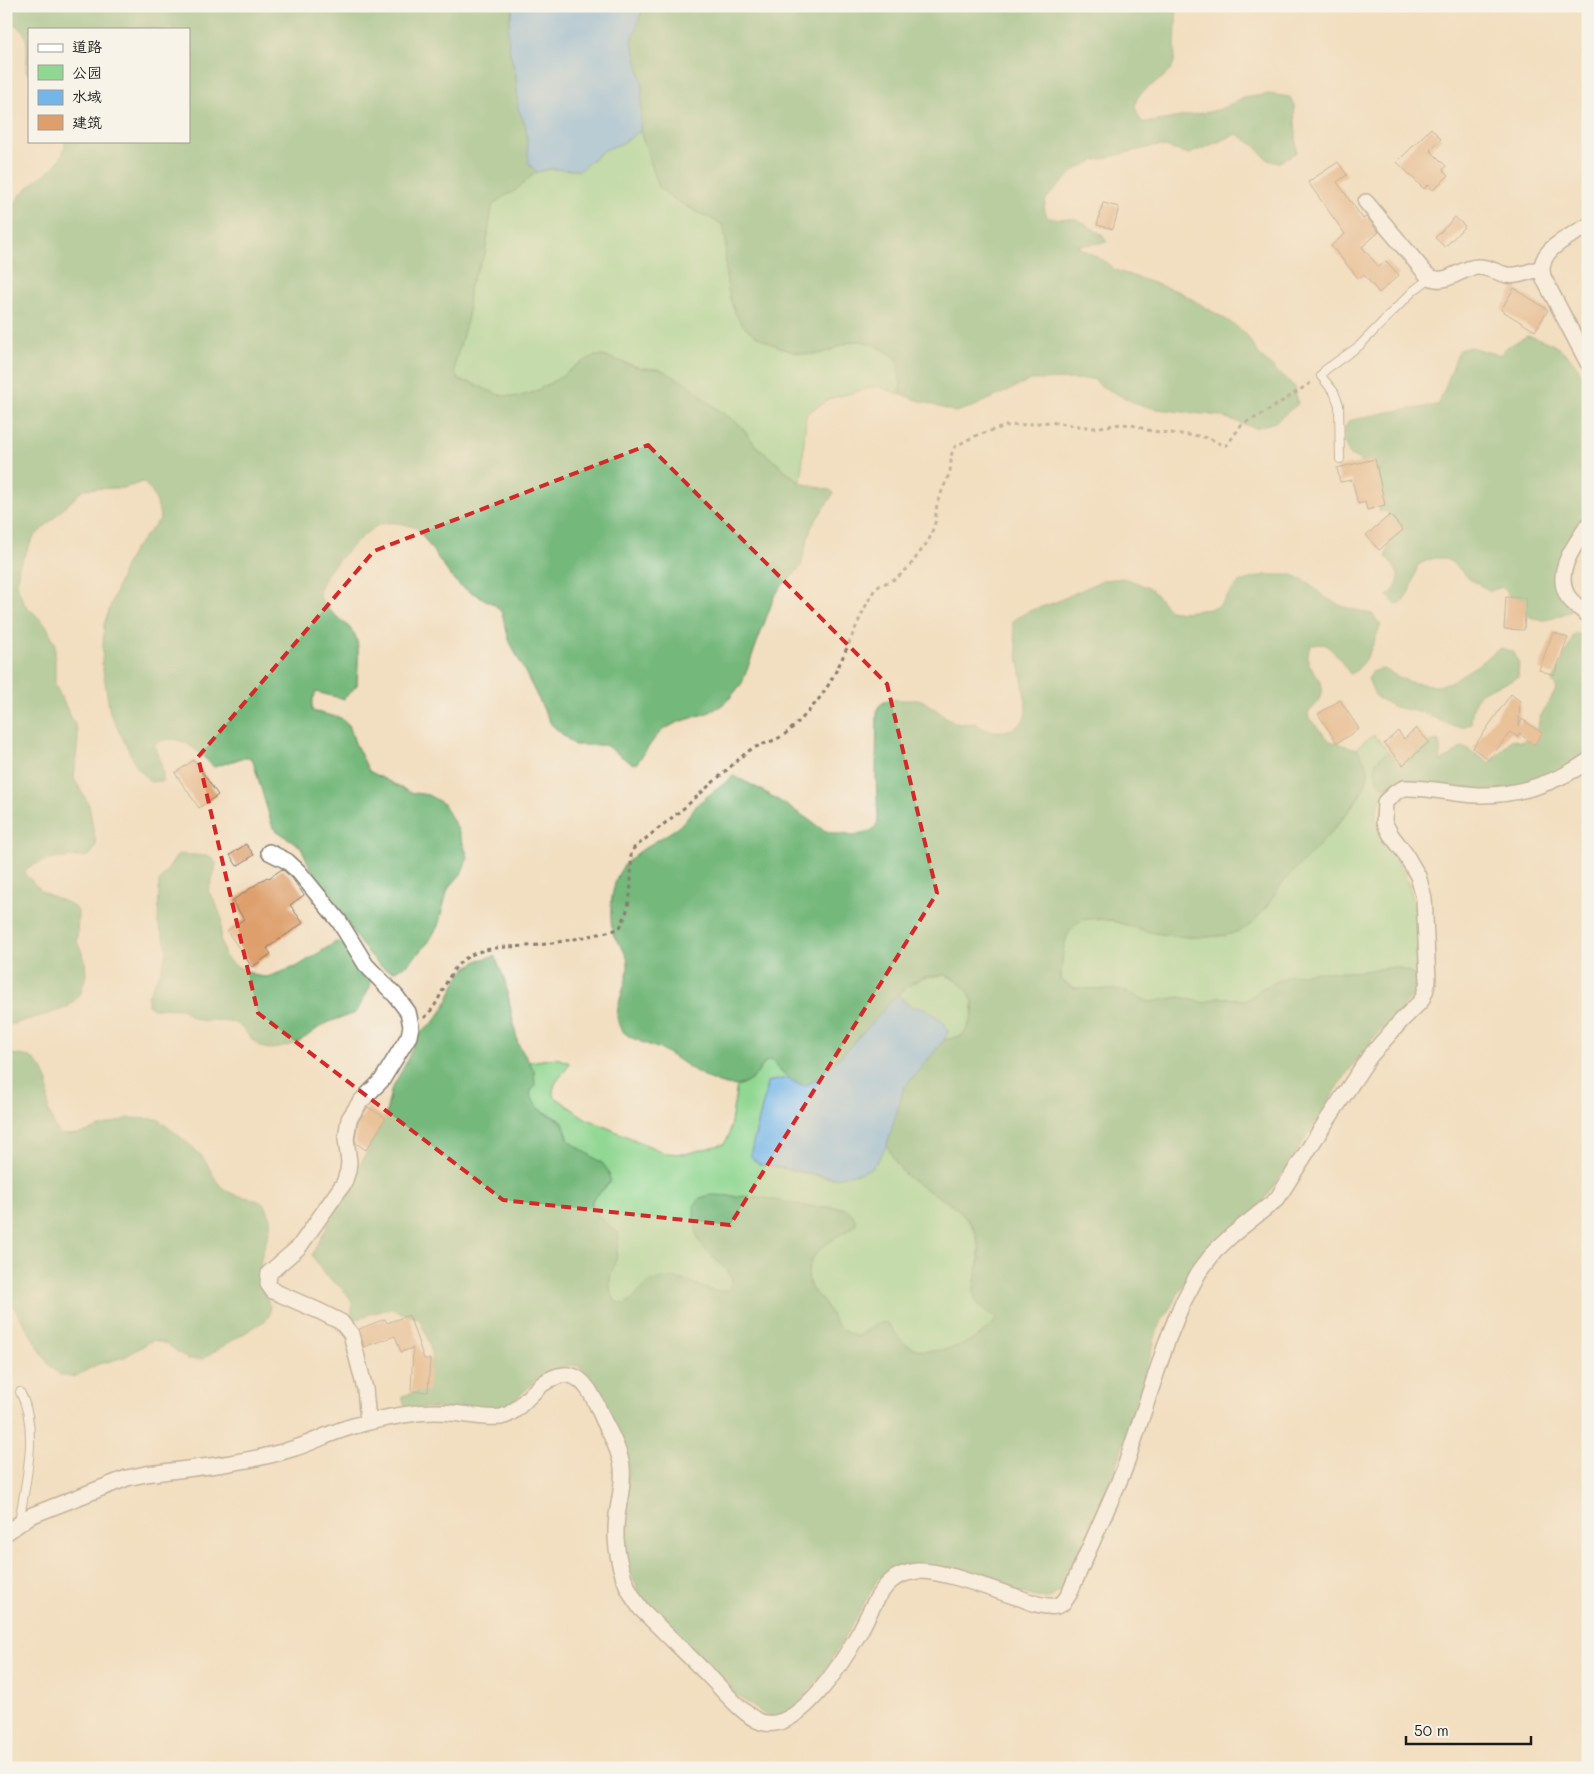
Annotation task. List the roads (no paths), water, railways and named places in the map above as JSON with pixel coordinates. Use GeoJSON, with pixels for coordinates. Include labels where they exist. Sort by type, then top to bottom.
{"type":"FeatureCollection","features":[{"type":"Feature","properties":{"kind":"street"},"geometry":{"type":"LineString","coordinates":[[1366,202],[1433,280],[1442,280],[1479,266],[1506,275],[1517,276],[1541,268]]}},
{"type":"Feature","properties":{"kind":"street"},"geometry":{"type":"LineString","coordinates":[[1588,226],[1552,247],[1542,261],[1541,268],[1544,279],[1588,363]]}},
{"type":"Feature","properties":{"kind":"street"},"geometry":{"type":"LineString","coordinates":[[1588,525],[1572,550],[1564,568],[1562,582],[1566,594],[1588,615]]}},
{"type":"Feature","properties":{"kind":"street"},"geometry":{"type":"LineString","coordinates":[[6,1533],[30,1516],[127,1478],[261,1457],[295,1448],[368,1421],[424,1412],[499,1417],[510,1414],[545,1381],[568,1374],[578,1378],[585,1385],[604,1420],[618,1452],[622,1467],[622,1486],[617,1518],[617,1543],[626,1585],[633,1599],[733,1701],[750,1716],[762,1722],[776,1724],[804,1707],[843,1660],[883,1590],[896,1577],[906,1573],[918,1571],[936,1573],[1029,1602],[1057,1606],[1065,1602],[1069,1594],[1124,1470],[1167,1341],[1182,1304],[1199,1272],[1232,1235],[1277,1199],[1370,1056],[1421,1001],[1426,992],[1428,980],[1424,898],[1418,876],[1384,822],[1385,802],[1396,792],[1404,788],[1478,795],[1503,793],[1538,785],[1563,776],[1588,761]]}},
{"type":"Feature","properties":{"kind":"street"},"geometry":{"type":"LineString","coordinates":[[269,852],[287,861],[305,878],[339,921],[366,965],[396,996],[408,1012],[411,1026],[409,1036],[394,1063],[382,1080],[360,1102],[349,1119],[346,1139],[349,1162],[344,1183],[298,1247],[269,1273],[268,1284],[273,1291],[341,1322],[351,1334],[365,1388],[368,1421]]}},
{"type":"Feature","properties":{"kind":"lane"},"geometry":{"type":"LineString","coordinates":[[1340,459],[1339,405],[1334,392],[1321,376],[1324,370],[1359,346],[1413,291],[1430,278]]}},
{"type":"Feature","properties":{"kind":"lane"},"geometry":{"type":"LineString","coordinates":[[19,1523],[29,1452],[30,1431],[24,1399],[20,1392]]}},
{"type":"Feature","properties":{"kind":"water"},"geometry":{"type":"Polygon","coordinates":[[[514,6],[643,6],[632,42],[642,82],[640,131],[623,143],[604,150],[580,170],[551,169],[536,172],[529,163],[526,126],[518,109],[516,76],[509,48],[508,29],[514,6]]]}},
{"type":"Feature","properties":{"kind":"water"},"geometry":{"type":"Polygon","coordinates":[[[897,995],[911,1007],[925,1008],[944,1022],[948,1031],[944,1040],[904,1088],[887,1145],[876,1163],[869,1169],[859,1173],[835,1178],[759,1164],[751,1157],[751,1152],[767,1082],[788,1078],[796,1083],[806,1085],[814,1081],[838,1059],[897,995]]]}}]}
